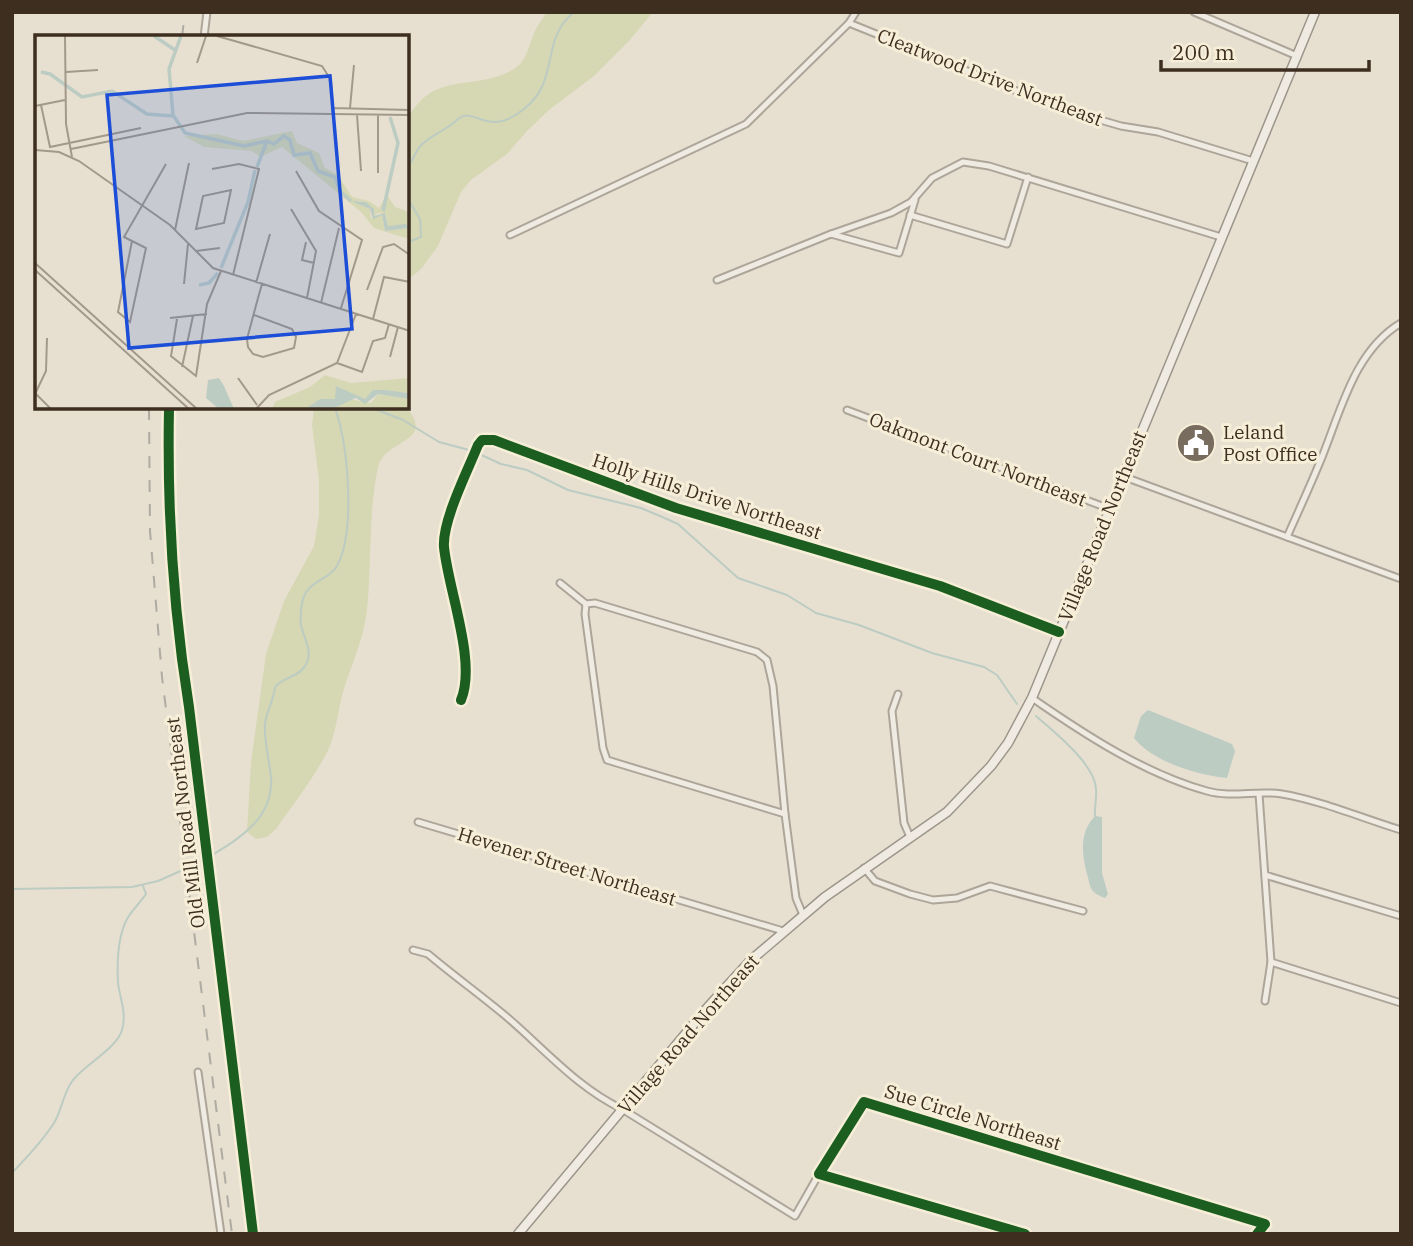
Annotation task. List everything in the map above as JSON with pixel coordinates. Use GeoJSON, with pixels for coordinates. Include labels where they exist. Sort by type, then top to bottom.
{"type":"FeatureCollection","features":[{"type":"Feature","properties":{"kind":"main road","name":"Village Road Northeast"},"geometry":{"type":"LineString","coordinates":[[518,1234],[708,1007],[751,960],[803,915],[947,812],[991,766],[1008,743],[1031,698],[1059,632],[1315,12]]}},
{"type":"Feature","properties":{"kind":"street"},"geometry":{"type":"LineString","coordinates":[[204,35],[207,12]]}},
{"type":"Feature","properties":{"kind":"street"},"geometry":{"type":"LineString","coordinates":[[510,235],[746,124],[849,23],[856,12]]}},
{"type":"Feature","properties":{"kind":"street"},"geometry":{"type":"LineString","coordinates":[[1194,12],[1297,56]]}},
{"type":"Feature","properties":{"kind":"street","name":"Cleatwood Drive Northeast"},"geometry":{"type":"LineString","coordinates":[[849,23],[1059,108],[1121,126],[1158,132],[1253,161]]}},
{"type":"Feature","properties":{"kind":"street"},"geometry":{"type":"LineString","coordinates":[[718,280],[831,233],[891,213],[915,198],[932,178],[963,162],[1028,177],[1221,237]]}},
{"type":"Feature","properties":{"kind":"street"},"geometry":{"type":"LineString","coordinates":[[910,215],[1007,244],[1028,177]]}},
{"type":"Feature","properties":{"kind":"street"},"geometry":{"type":"LineString","coordinates":[[831,233],[899,253],[915,198]]}},
{"type":"Feature","properties":{"kind":"street"},"geometry":{"type":"LineString","coordinates":[[1287,537],[1364,358],[1384,333],[1401,323]]}},
{"type":"Feature","properties":{"kind":"street","name":"Old Mill Road Northeast"},"geometry":{"type":"LineString","coordinates":[[169,410],[170,531],[175,608],[253,1234]]}},
{"type":"Feature","properties":{"kind":"street","name":"Oakmont Court Northeast"},"geometry":{"type":"LineString","coordinates":[[847,410],[1110,509]]}},
{"type":"Feature","properties":{"kind":"street","name":"Holly Hills Drive Northeast"},"geometry":{"type":"LineString","coordinates":[[461,700],[466,688],[465,661],[444,544],[449,518],[482,440],[494,440],[676,508],[940,586],[1059,632]]}},
{"type":"Feature","properties":{"kind":"street"},"geometry":{"type":"LineString","coordinates":[[1122,476],[1401,579]]}},
{"type":"Feature","properties":{"kind":"street"},"geometry":{"type":"LineString","coordinates":[[560,583],[586,604],[595,603],[757,652],[766,660],[773,686],[796,898],[803,915]]}},
{"type":"Feature","properties":{"kind":"street"},"geometry":{"type":"LineString","coordinates":[[586,604],[586,628],[607,760],[785,814]]}},
{"type":"Feature","properties":{"kind":"street"},"geometry":{"type":"LineString","coordinates":[[898,694],[892,711],[904,823],[910,837]]}},
{"type":"Feature","properties":{"kind":"street"},"geometry":{"type":"LineString","coordinates":[[1031,698],[1092,738],[1204,791],[1219,794],[1284,795],[1401,830]]}},
{"type":"Feature","properties":{"kind":"street"},"geometry":{"type":"LineString","coordinates":[[1259,794],[1271,962],[1265,1001]]}},
{"type":"Feature","properties":{"kind":"street","name":"Hevener Street Northeast"},"geometry":{"type":"LineString","coordinates":[[418,822],[783,931]]}},
{"type":"Feature","properties":{"kind":"street"},"geometry":{"type":"LineString","coordinates":[[864,869],[876,881],[933,900],[957,898],[990,886],[1083,911]]}},
{"type":"Feature","properties":{"kind":"street"},"geometry":{"type":"LineString","coordinates":[[1265,875],[1401,916]]}},
{"type":"Feature","properties":{"kind":"street"},"geometry":{"type":"LineString","coordinates":[[413,950],[428,954],[506,1016],[584,1086],[622,1109]]}},
{"type":"Feature","properties":{"kind":"street"},"geometry":{"type":"LineString","coordinates":[[1271,962],[1401,1003]]}},
{"type":"Feature","properties":{"kind":"street"},"geometry":{"type":"LineString","coordinates":[[198,1072],[221,1234]]}},
{"type":"Feature","properties":{"kind":"street","name":"Sue Circle Northeast"},"geometry":{"type":"LineString","coordinates":[[622,1109],[795,1216],[864,1102],[1265,1224],[1257,1234]]}},
{"type":"Feature","properties":{"kind":"street"},"geometry":{"type":"LineString","coordinates":[[819,1174],[1025,1234]]}},
{"type":"Feature","properties":{"kind":"green space"},"geometry":{"type":"Polygon","coordinates":[[[547,12],[653,12],[594,76],[549,110],[507,154],[471,180],[461,192],[438,246],[421,269],[410,278],[410,114],[423,98],[436,90],[496,77],[519,65],[527,53],[536,28],[547,12]]]}},
{"type":"Feature","properties":{"kind":"green space"},"geometry":{"type":"Polygon","coordinates":[[[314,410],[408,410],[416,428],[412,435],[382,458],[378,467],[365,621],[331,742],[313,776],[276,829],[267,837],[256,839],[247,832],[251,762],[266,654],[284,601],[314,546],[319,515],[319,480],[312,425],[314,410]]]}},
{"type":"Feature","properties":{"kind":"shaded area"},"geometry":{"type":"Polygon","coordinates":[[[1148,710],[1232,744],[1235,751],[1227,778],[1176,766],[1142,746],[1134,738],[1141,716],[1148,710]]]}},
{"type":"Feature","properties":{"kind":"shaded area"},"geometry":{"type":"Polygon","coordinates":[[[1095,816],[1102,817],[1102,873],[1108,894],[1105,898],[1092,889],[1084,858],[1084,836],[1095,816]]]}},
{"type":"Feature","properties":{"kind":"waterway"},"geometry":{"type":"LineString","coordinates":[[410,165],[425,142],[460,117],[468,115],[498,122],[524,109],[542,86],[557,35],[563,23],[574,12]]}},
{"type":"Feature","properties":{"kind":"waterway"},"geometry":{"type":"LineString","coordinates":[[410,202],[420,219],[421,237],[410,241]]}},
{"type":"Feature","properties":{"kind":"waterway"},"geometry":{"type":"LineString","coordinates":[[209,857],[253,825],[267,804],[271,777],[265,724],[275,687],[299,673],[308,661],[301,622],[303,599],[309,588],[333,571],[343,551],[347,532],[348,488],[340,424],[336,410]]}},
{"type":"Feature","properties":{"kind":"waterway"},"geometry":{"type":"LineString","coordinates":[[377,410],[403,420],[439,442],[469,450]]}},
{"type":"Feature","properties":{"kind":"waterway"},"geometry":{"type":"LineString","coordinates":[[477,453],[501,464],[527,470],[568,490],[641,508],[678,524],[738,578],[787,595],[816,613],[859,625],[932,653],[984,667],[997,675],[1017,704]]}},
{"type":"Feature","properties":{"kind":"waterway"},"geometry":{"type":"LineString","coordinates":[[1036,716],[1063,740],[1089,769],[1096,789],[1095,817]]}},
{"type":"Feature","properties":{"kind":"waterway"},"geometry":{"type":"LineString","coordinates":[[12,889],[132,887],[158,881],[205,860]]}},
{"type":"Feature","properties":{"kind":"waterway"},"geometry":{"type":"LineString","coordinates":[[12,1173],[54,1123],[73,1080],[119,1037],[124,1018],[118,983],[120,942],[127,919],[146,894],[143,886]]}},
{"type":"Feature","properties":{"kind":"railway"},"geometry":{"type":"LineString","coordinates":[[182,35],[185,12]]}},
{"type":"Feature","properties":{"kind":"railway"},"geometry":{"type":"LineString","coordinates":[[149,410],[150,531],[162,677],[232,1234]]}},
{"type":"Feature","properties":{"kind":"cycle path"},"geometry":{"type":"LineString","coordinates":[[169,410],[170,520],[175,595],[253,1234]]}},
{"type":"Feature","properties":{"kind":"cycle path"},"geometry":{"type":"LineString","coordinates":[[461,700],[465,684],[464,646],[444,536],[457,496],[482,440],[494,440],[676,508],[940,586],[1059,632]]}},
{"type":"Feature","properties":{"kind":"cycle path"},"geometry":{"type":"LineString","coordinates":[[1025,1234],[819,1174],[864,1102],[1265,1224],[1257,1234]]}},
{"type":"Feature","properties":{"kind":"place","name":"Leland Post Office"},"geometry":{"type":"Point","coordinates":[1196,443]}}]}
